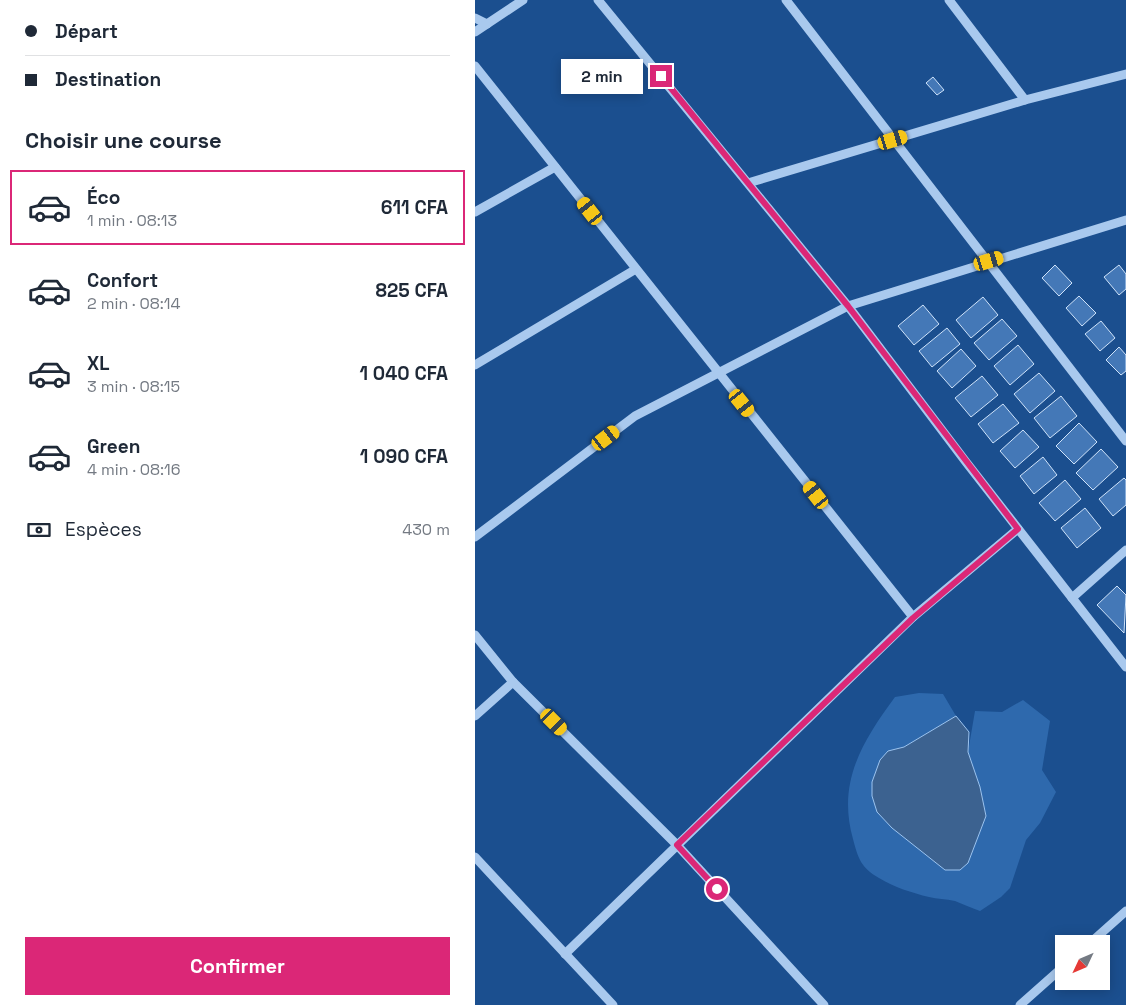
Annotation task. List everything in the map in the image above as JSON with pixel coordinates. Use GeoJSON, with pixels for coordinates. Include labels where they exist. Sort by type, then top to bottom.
{"type":"FeatureCollection","features":[{"type":"Feature","properties":{"kind":"street"},"geometry":{"type":"LineString","coordinates":[[475,32],[523,0]]}},
{"type":"Feature","properties":{"kind":"street"},"geometry":{"type":"LineString","coordinates":[[598,0],[848,306],[1126,667]]}},
{"type":"Feature","properties":{"kind":"street"},"geometry":{"type":"LineString","coordinates":[[786,0],[1126,441]]}},
{"type":"Feature","properties":{"kind":"street"},"geometry":{"type":"LineString","coordinates":[[949,0],[1025,100]]}},
{"type":"Feature","properties":{"kind":"street"},"geometry":{"type":"LineString","coordinates":[[475,18],[487,24]]}},
{"type":"Feature","properties":{"kind":"street"},"geometry":{"type":"LineString","coordinates":[[475,66],[913,618]]}},
{"type":"Feature","properties":{"kind":"street"},"geometry":{"type":"LineString","coordinates":[[748,183],[1025,100],[1126,74]]}},
{"type":"Feature","properties":{"kind":"street"},"geometry":{"type":"LineString","coordinates":[[475,212],[555,167]]}},
{"type":"Feature","properties":{"kind":"street"},"geometry":{"type":"LineString","coordinates":[[475,537],[635,416],[848,306],[1126,220]]}},
{"type":"Feature","properties":{"kind":"street"},"geometry":{"type":"LineString","coordinates":[[475,365],[636,269]]}},
{"type":"Feature","properties":{"kind":"street"},"geometry":{"type":"LineString","coordinates":[[565,954],[913,618],[1018,529]]}},
{"type":"Feature","properties":{"kind":"street"},"geometry":{"type":"LineString","coordinates":[[1073,598],[1126,550]]}},
{"type":"Feature","properties":{"kind":"street"},"geometry":{"type":"LineString","coordinates":[[475,635],[513,682],[677,845],[825,1005]]}},
{"type":"Feature","properties":{"kind":"street"},"geometry":{"type":"LineString","coordinates":[[475,716],[513,682]]}},
{"type":"Feature","properties":{"kind":"street"},"geometry":{"type":"LineString","coordinates":[[475,857],[613,1005]]}},
{"type":"Feature","properties":{"kind":"street"},"geometry":{"type":"LineString","coordinates":[[1099,935],[1126,911]]}},
{"type":"Feature","properties":{"kind":"street"},"geometry":{"type":"LineString","coordinates":[[1020,1005],[1055,974]]}},
{"type":"Feature","properties":{"kind":"shaded area"},"geometry":{"type":"Polygon","coordinates":[[[919,693],[943,694],[956,716],[904,747],[888,751],[986,816],[980,787],[968,752],[975,711],[1002,712],[1023,700],[1050,721],[1042,770],[1056,792],[1040,823],[1026,840],[1010,888],[1001,897],[980,911],[955,901],[932,898],[910,892],[885,881],[864,866],[855,846],[849,818],[848,799],[851,781],[863,747],[872,730],[895,697],[919,693]]]}},
{"type":"Feature","properties":{"kind":"shaded area"},"geometry":{"type":"Polygon","coordinates":[[[956,716],[969,732],[968,752],[980,787],[986,816],[968,863],[960,870],[945,870],[892,828],[877,812],[872,796],[872,782],[880,760],[888,751],[904,747],[956,716]]]}},
{"type":"Feature","properties":{"kind":"building"},"geometry":{"type":"Polygon","coordinates":[[[933,77],[944,90],[937,95],[926,83],[933,77]]]}},
{"type":"Feature","properties":{"kind":"building"},"geometry":{"type":"Polygon","coordinates":[[[1055,265],[1072,283],[1059,296],[1042,278],[1055,265]]]}},
{"type":"Feature","properties":{"kind":"building"},"geometry":{"type":"Polygon","coordinates":[[[1119,265],[1126,274],[1126,289],[1119,295],[1104,277],[1119,265]]]}},
{"type":"Feature","properties":{"kind":"building"},"geometry":{"type":"Polygon","coordinates":[[[1079,296],[1096,313],[1082,326],[1066,308],[1079,296]]]}},
{"type":"Feature","properties":{"kind":"building"},"geometry":{"type":"Polygon","coordinates":[[[983,297],[998,315],[971,338],[956,320],[983,297]]]}},
{"type":"Feature","properties":{"kind":"building"},"geometry":{"type":"Polygon","coordinates":[[[923,305],[939,324],[914,345],[898,326],[923,305]]]}},
{"type":"Feature","properties":{"kind":"building"},"geometry":{"type":"Polygon","coordinates":[[[1002,319],[1017,336],[989,360],[974,343],[1002,319]]]}},
{"type":"Feature","properties":{"kind":"building"},"geometry":{"type":"Polygon","coordinates":[[[1101,321],[1115,338],[1100,351],[1085,334],[1101,321]]]}},
{"type":"Feature","properties":{"kind":"building"},"geometry":{"type":"Polygon","coordinates":[[[947,328],[960,344],[932,367],[919,351],[947,328]]]}},
{"type":"Feature","properties":{"kind":"building"},"geometry":{"type":"Polygon","coordinates":[[[1018,345],[1034,364],[1010,385],[994,366],[1018,345]]]}},
{"type":"Feature","properties":{"kind":"building"},"geometry":{"type":"Polygon","coordinates":[[[1119,347],[1126,355],[1126,371],[1121,375],[1106,360],[1119,347]]]}},
{"type":"Feature","properties":{"kind":"building"},"geometry":{"type":"Polygon","coordinates":[[[961,349],[976,366],[952,388],[937,371],[961,349]]]}},
{"type":"Feature","properties":{"kind":"building"},"geometry":{"type":"Polygon","coordinates":[[[1039,373],[1055,391],[1030,413],[1014,394],[1039,373]]]}},
{"type":"Feature","properties":{"kind":"building"},"geometry":{"type":"Polygon","coordinates":[[[982,376],[998,395],[971,417],[955,398],[982,376]]]}},
{"type":"Feature","properties":{"kind":"building"},"geometry":{"type":"Polygon","coordinates":[[[1061,396],[1077,416],[1050,438],[1034,418],[1061,396]]]}},
{"type":"Feature","properties":{"kind":"building"},"geometry":{"type":"Polygon","coordinates":[[[1003,404],[1019,423],[993,443],[978,424],[1003,404]]]}},
{"type":"Feature","properties":{"kind":"building"},"geometry":{"type":"Polygon","coordinates":[[[1079,423],[1097,442],[1074,464],[1056,446],[1079,423]]]}},
{"type":"Feature","properties":{"kind":"building"},"geometry":{"type":"Polygon","coordinates":[[[1023,430],[1039,447],[1015,468],[1000,451],[1023,430]]]}},
{"type":"Feature","properties":{"kind":"building"},"geometry":{"type":"Polygon","coordinates":[[[1101,449],[1118,467],[1093,490],[1076,473],[1101,449]]]}},
{"type":"Feature","properties":{"kind":"building"},"geometry":{"type":"Polygon","coordinates":[[[1043,457],[1057,475],[1034,494],[1020,476],[1043,457]]]}},
{"type":"Feature","properties":{"kind":"building"},"geometry":{"type":"Polygon","coordinates":[[[1124,478],[1126,480],[1126,505],[1113,516],[1099,499],[1124,478]]]}},
{"type":"Feature","properties":{"kind":"building"},"geometry":{"type":"Polygon","coordinates":[[[1065,480],[1081,499],[1055,521],[1039,503],[1065,480]]]}},
{"type":"Feature","properties":{"kind":"building"},"geometry":{"type":"Polygon","coordinates":[[[1085,508],[1101,528],[1077,548],[1061,528],[1085,508]]]}},
{"type":"Feature","properties":{"kind":"building"},"geometry":{"type":"Polygon","coordinates":[[[1117,586],[1126,595],[1124,633],[1097,605],[1117,586]]]}},
{"type":"Feature","properties":{"kind":"route"},"geometry":{"type":"LineString","coordinates":[[661,76],[848,306],[1018,529],[913,618],[677,845],[717,889]]}}]}
